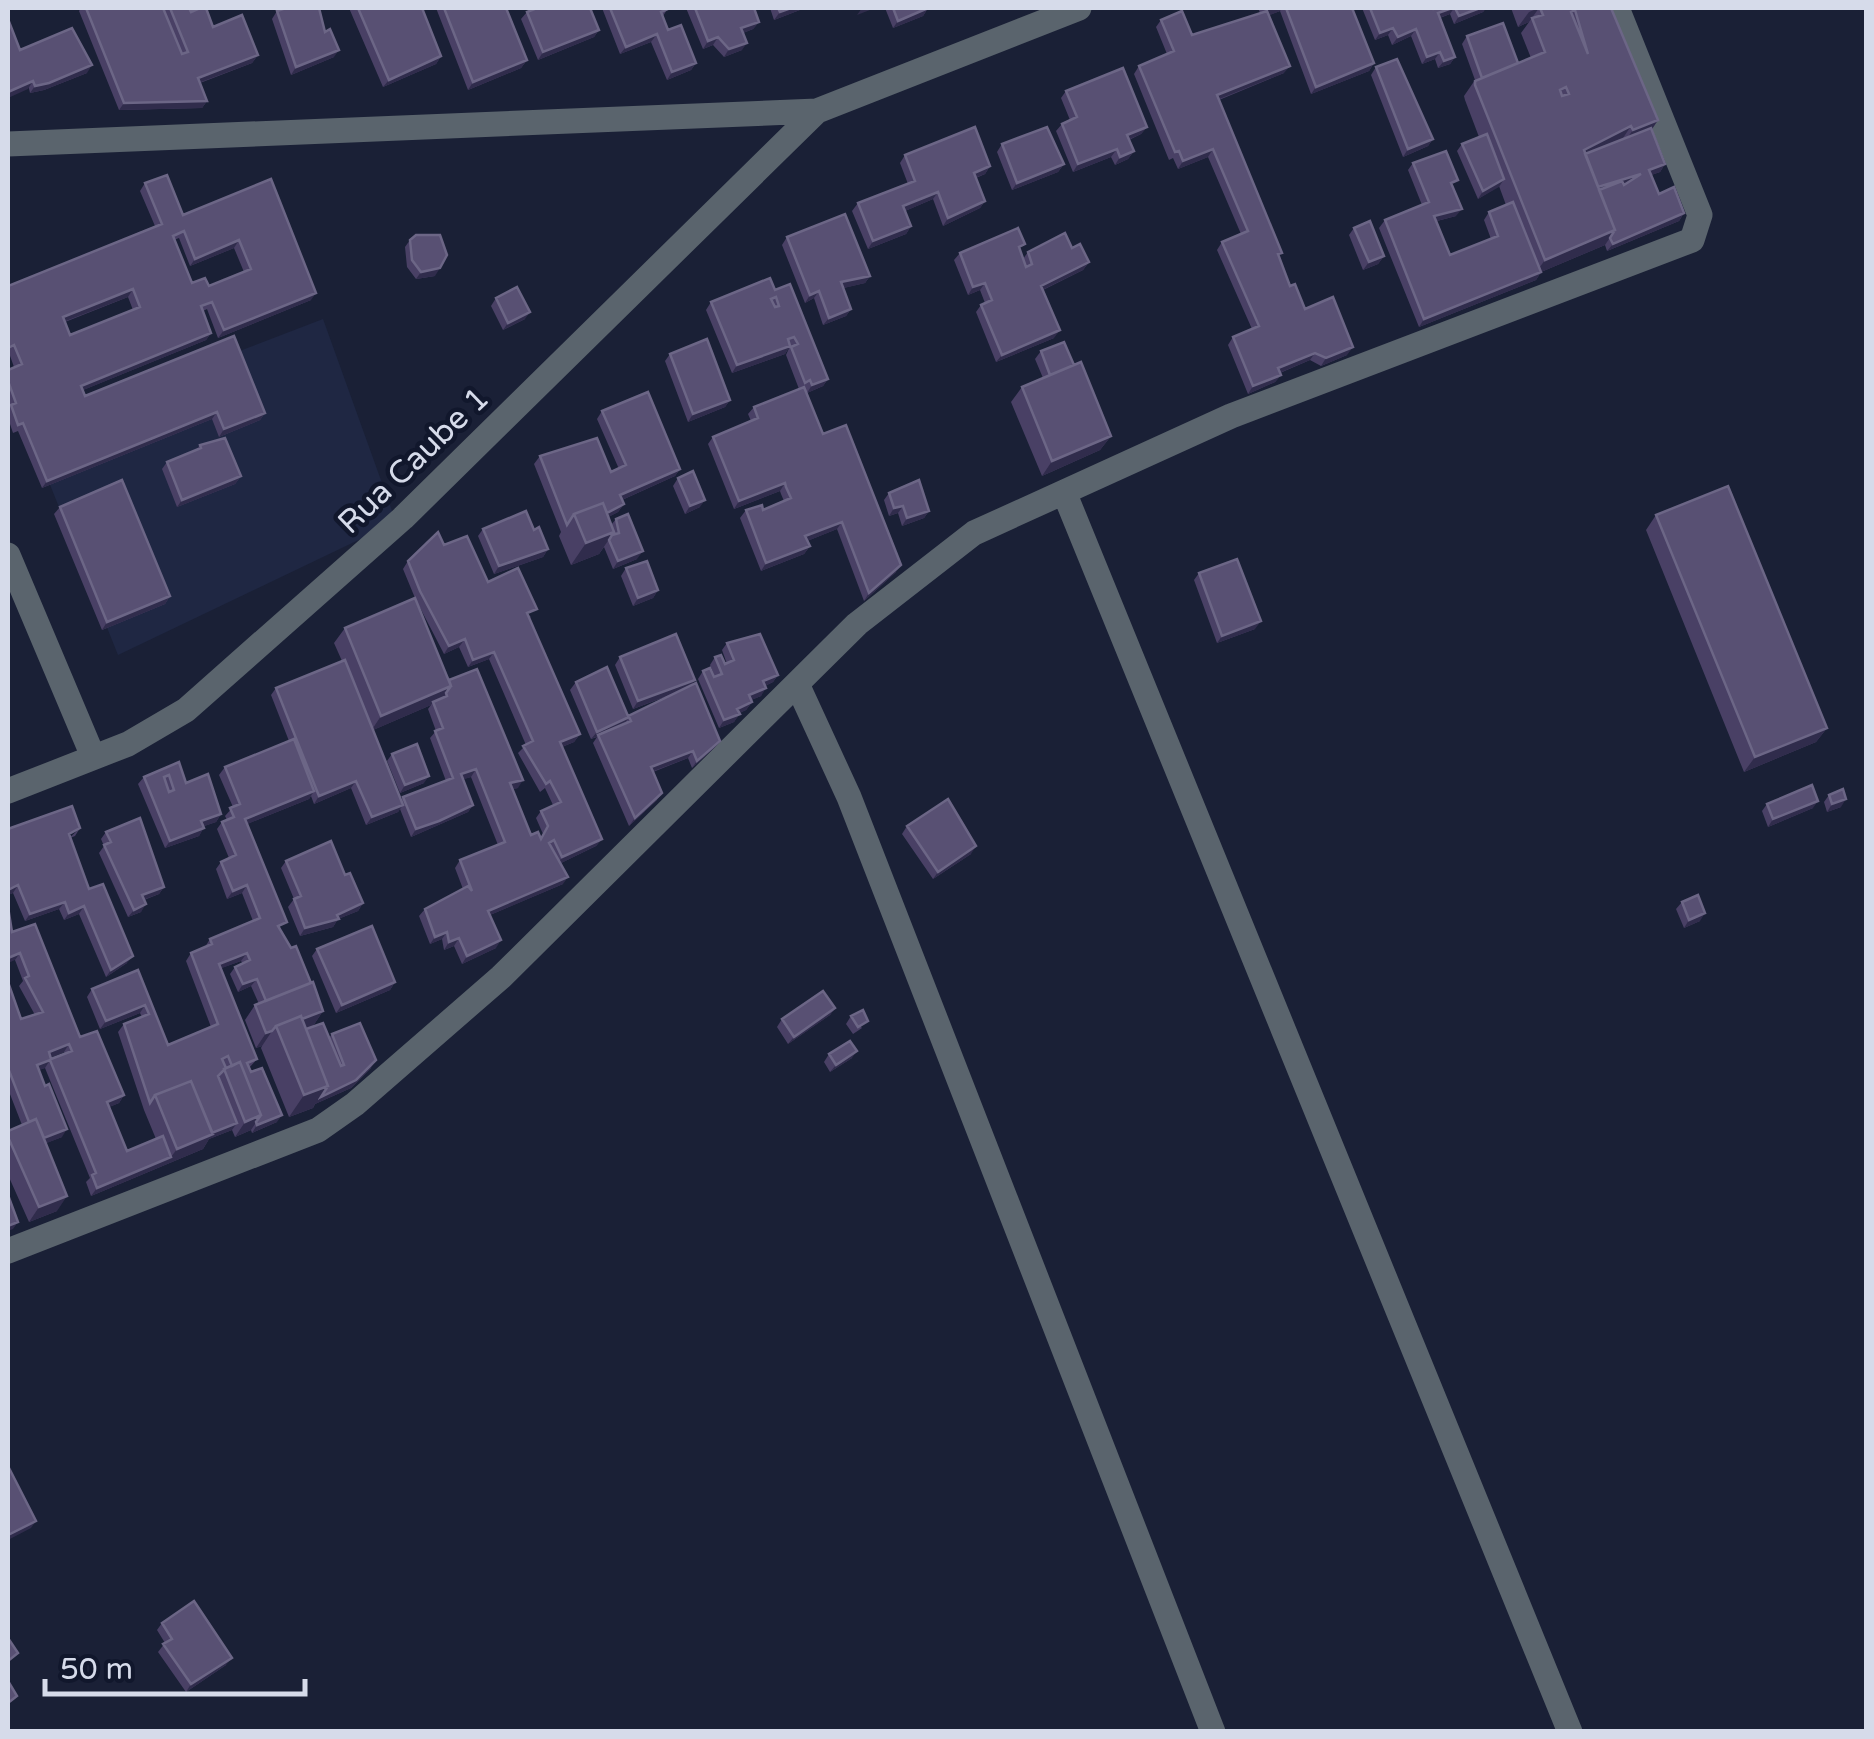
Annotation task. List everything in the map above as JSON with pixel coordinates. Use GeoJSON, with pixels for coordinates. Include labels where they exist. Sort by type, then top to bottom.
{"type":"FeatureCollection","features":[{"type":"Feature","properties":{"kind":"street"},"geometry":{"type":"LineString","coordinates":[[8,144],[817,111],[1079,8]]}},
{"type":"Feature","properties":{"kind":"street"},"geometry":{"type":"LineString","coordinates":[[8,1252],[318,1130],[355,1104],[501,977],[797,684],[900,588],[974,533],[1230,416],[1692,240],[1700,216],[1616,8]]}},
{"type":"Feature","properties":{"kind":"street","name":"Rua Caube 1"},"geometry":{"type":"LineString","coordinates":[[8,791],[92,754],[128,744],[170,720],[246,658],[403,518],[817,111]]}},
{"type":"Feature","properties":{"kind":"street"},"geometry":{"type":"LineString","coordinates":[[1064,492],[1570,1732]]}},
{"type":"Feature","properties":{"kind":"street"},"geometry":{"type":"LineString","coordinates":[[8,554],[92,754]]}},
{"type":"Feature","properties":{"kind":"street"},"geometry":{"type":"LineString","coordinates":[[797,684],[848,797],[1213,1732]]}},
{"type":"Feature","properties":{"kind":"shaded area"},"geometry":{"type":"Polygon","coordinates":[[[323,319],[396,522],[118,655],[29,432],[323,319]]]}},
{"type":"Feature","properties":{"kind":"building"},"geometry":{"type":"Polygon","coordinates":[[[86,8],[163,8],[182,54],[188,52],[170,8],[189,8],[191,12],[206,8],[213,27],[242,15],[258,55],[198,78],[207,101],[124,103],[86,8]]]}},
{"type":"Feature","properties":{"kind":"building"},"geometry":{"type":"Polygon","coordinates":[[[319,8],[325,32],[330,29],[339,50],[296,67],[277,11],[319,8]]]}},
{"type":"Feature","properties":{"kind":"building"},"geometry":{"type":"Polygon","coordinates":[[[358,8],[422,8],[441,56],[389,80],[358,8]]]}},
{"type":"Feature","properties":{"kind":"building"},"geometry":{"type":"Polygon","coordinates":[[[444,8],[506,8],[527,60],[473,82],[444,8]]]}},
{"type":"Feature","properties":{"kind":"building"},"geometry":{"type":"Polygon","coordinates":[[[537,8],[590,8],[599,30],[543,52],[527,12],[537,8]]]}},
{"type":"Feature","properties":{"kind":"building"},"geometry":{"type":"Polygon","coordinates":[[[610,8],[668,8],[661,12],[668,30],[681,25],[696,63],[672,72],[657,34],[626,47],[610,8]]]}},
{"type":"Feature","properties":{"kind":"building"},"geometry":{"type":"Polygon","coordinates":[[[695,8],[754,8],[759,22],[741,28],[747,43],[729,49],[718,37],[708,41],[695,8]]]}},
{"type":"Feature","properties":{"kind":"building"},"geometry":{"type":"Polygon","coordinates":[[[893,8],[928,8],[898,21],[893,8]]]}},
{"type":"Feature","properties":{"kind":"building"},"geometry":{"type":"Polygon","coordinates":[[[1286,8],[1352,8],[1374,63],[1316,87],[1286,8]]]}},
{"type":"Feature","properties":{"kind":"building"},"geometry":{"type":"Polygon","coordinates":[[[1370,8],[1452,8],[1438,13],[1455,57],[1444,61],[1440,52],[1427,57],[1416,29],[1398,37],[1393,28],[1380,33],[1370,8]]]}},
{"type":"Feature","properties":{"kind":"building"},"geometry":{"type":"Polygon","coordinates":[[[1455,8],[1480,8],[1459,16],[1455,8]]]}},
{"type":"Feature","properties":{"kind":"building"},"geometry":{"type":"Polygon","coordinates":[[[1540,8],[1611,8],[1658,120],[1633,130],[1631,126],[1584,150],[1615,230],[1545,260],[1475,85],[1475,81],[1545,52],[1532,18],[1543,15],[1540,8]],[[1575,10],[1571,12],[1588,54],[1575,10]]]}},
{"type":"Feature","properties":{"kind":"building"},"geometry":{"type":"Polygon","coordinates":[[[1182,11],[1192,35],[1267,11],[1290,66],[1217,95],[1282,253],[1278,254],[1290,286],[1295,284],[1305,309],[1333,297],[1353,347],[1326,358],[1315,353],[1278,368],[1281,375],[1253,386],[1233,337],[1259,326],[1222,242],[1248,231],[1213,149],[1183,161],[1179,151],[1175,152],[1139,66],[1174,51],[1161,20],[1182,11]]]}},
{"type":"Feature","properties":{"kind":"building"},"geometry":{"type":"Polygon","coordinates":[[[8,19],[20,50],[72,28],[92,65],[49,83],[35,86],[33,81],[8,92],[8,19]]]}},
{"type":"Feature","properties":{"kind":"building"},"geometry":{"type":"Polygon","coordinates":[[[1503,23],[1518,63],[1482,78],[1467,36],[1503,23]]]}},
{"type":"Feature","properties":{"kind":"building"},"geometry":{"type":"Polygon","coordinates":[[[1397,59],[1433,139],[1408,149],[1376,67],[1397,59]]]}},
{"type":"Feature","properties":{"kind":"building"},"geometry":{"type":"Polygon","coordinates":[[[1123,68],[1147,127],[1127,135],[1134,151],[1120,157],[1117,149],[1078,164],[1062,124],[1077,117],[1066,91],[1123,68]]]}},
{"type":"Feature","properties":{"kind":"building"},"geometry":{"type":"Polygon","coordinates":[[[975,127],[990,166],[974,173],[985,201],[948,218],[938,192],[903,206],[911,226],[873,241],[858,203],[915,181],[905,155],[975,127]]]}},
{"type":"Feature","properties":{"kind":"building"},"geometry":{"type":"Polygon","coordinates":[[[1047,127],[1064,164],[1017,183],[1002,144],[1047,127]]]}},
{"type":"Feature","properties":{"kind":"building"},"geometry":{"type":"Polygon","coordinates":[[[1651,128],[1665,164],[1649,170],[1659,194],[1674,187],[1684,213],[1613,244],[1610,238],[1615,230],[1599,190],[1622,181],[1624,185],[1641,174],[1598,187],[1585,154],[1651,128]]]}},
{"type":"Feature","properties":{"kind":"building"},"geometry":{"type":"Polygon","coordinates":[[[1487,134],[1504,179],[1483,191],[1462,144],[1487,134]]]}},
{"type":"Feature","properties":{"kind":"building"},"geometry":{"type":"Polygon","coordinates":[[[1446,151],[1458,180],[1451,183],[1462,209],[1434,216],[1450,255],[1498,236],[1489,212],[1513,202],[1541,272],[1424,319],[1385,220],[1429,202],[1413,163],[1446,151]]]}},
{"type":"Feature","properties":{"kind":"building"},"geometry":{"type":"Polygon","coordinates":[[[167,175],[183,215],[271,179],[316,293],[224,330],[212,302],[201,306],[211,333],[81,386],[85,396],[234,336],[265,413],[224,429],[217,412],[47,481],[23,423],[18,425],[11,405],[16,403],[8,370],[22,364],[14,345],[8,348],[8,286],[162,224],[145,183],[167,175]],[[184,231],[173,236],[192,283],[205,278],[209,286],[251,269],[239,240],[195,259],[184,231]],[[133,289],[63,317],[70,335],[140,307],[133,289]]]}},
{"type":"Feature","properties":{"kind":"building"},"geometry":{"type":"Polygon","coordinates":[[[845,214],[870,276],[841,282],[851,309],[829,318],[819,291],[810,295],[787,237],[845,214]]]}},
{"type":"Feature","properties":{"kind":"building"},"geometry":{"type":"Polygon","coordinates":[[[1370,221],[1384,256],[1369,262],[1354,228],[1370,221]]]}},
{"type":"Feature","properties":{"kind":"building"},"geometry":{"type":"Polygon","coordinates":[[[1018,228],[1025,244],[1019,247],[1026,267],[1032,264],[1028,252],[1065,233],[1072,248],[1080,244],[1089,262],[1041,286],[1060,330],[1002,355],[981,305],[992,300],[985,283],[973,287],[960,253],[1018,228]]]}},
{"type":"Feature","properties":{"kind":"building"},"geometry":{"type":"Polygon","coordinates":[[[416,235],[440,235],[447,255],[440,268],[421,272],[412,260],[410,240],[416,235]]]}},
{"type":"Feature","properties":{"kind":"building"},"geometry":{"type":"Polygon","coordinates":[[[770,278],[775,290],[790,284],[828,379],[812,385],[810,380],[805,383],[791,347],[798,344],[794,337],[788,339],[790,346],[737,365],[711,302],[770,278]]]}},
{"type":"Feature","properties":{"kind":"building"},"geometry":{"type":"Polygon","coordinates":[[[517,287],[530,312],[508,323],[496,298],[517,287]]]}},
{"type":"Feature","properties":{"kind":"building"},"geometry":{"type":"Polygon","coordinates":[[[707,339],[730,400],[693,414],[670,354],[707,339]]]}},
{"type":"Feature","properties":{"kind":"building"},"geometry":{"type":"Polygon","coordinates":[[[1064,342],[1074,365],[1050,375],[1041,351],[1064,342]]]}},
{"type":"Feature","properties":{"kind":"building"},"geometry":{"type":"Polygon","coordinates":[[[1081,362],[1111,436],[1052,461],[1022,387],[1081,362]]]}},
{"type":"Feature","properties":{"kind":"building"},"geometry":{"type":"Polygon","coordinates":[[[804,387],[823,434],[846,425],[901,565],[869,593],[842,522],[805,536],[810,546],[766,563],[746,510],[762,505],[763,510],[791,498],[785,483],[739,501],[713,437],[758,418],[754,407],[804,387]]]}},
{"type":"Feature","properties":{"kind":"building"},"geometry":{"type":"Polygon","coordinates":[[[648,392],[680,469],[620,495],[624,504],[607,513],[603,503],[574,514],[567,525],[540,456],[597,438],[611,472],[626,465],[602,411],[648,392]]]}},
{"type":"Feature","properties":{"kind":"building"},"geometry":{"type":"Polygon","coordinates":[[[225,438],[241,476],[182,500],[167,462],[201,448],[200,445],[225,438]]]}},
{"type":"Feature","properties":{"kind":"building"},"geometry":{"type":"Polygon","coordinates":[[[693,471],[705,500],[690,506],[678,478],[693,471]]]}},
{"type":"Feature","properties":{"kind":"building"},"geometry":{"type":"Polygon","coordinates":[[[122,480],[170,596],[107,622],[60,507],[122,480]]]}},
{"type":"Feature","properties":{"kind":"building"},"geometry":{"type":"Polygon","coordinates":[[[919,480],[929,511],[907,518],[903,506],[894,508],[889,493],[919,480]]]}},
{"type":"Feature","properties":{"kind":"building"},"geometry":{"type":"Polygon","coordinates":[[[1728,486],[1827,728],[1755,757],[1656,515],[1728,486]]]}},
{"type":"Feature","properties":{"kind":"building"},"geometry":{"type":"Polygon","coordinates":[[[603,503],[614,532],[586,543],[574,514],[603,503]]]}},
{"type":"Feature","properties":{"kind":"building"},"geometry":{"type":"Polygon","coordinates":[[[526,511],[534,530],[539,527],[548,549],[499,566],[483,529],[526,511]]]}},
{"type":"Feature","properties":{"kind":"building"},"geometry":{"type":"Polygon","coordinates":[[[628,514],[643,551],[618,561],[609,540],[619,533],[616,519],[628,514]]]}},
{"type":"Feature","properties":{"kind":"building"},"geometry":{"type":"Polygon","coordinates":[[[438,532],[444,545],[467,536],[488,582],[518,568],[537,609],[527,613],[580,734],[560,742],[602,839],[562,857],[554,840],[549,843],[568,877],[488,911],[501,940],[467,956],[459,938],[449,942],[447,932],[435,937],[425,909],[468,886],[472,891],[460,860],[505,842],[476,769],[461,774],[473,805],[439,821],[416,829],[403,797],[453,778],[435,731],[443,728],[433,702],[447,696],[449,680],[477,669],[523,780],[510,783],[531,835],[538,832],[541,839],[548,826],[541,811],[561,802],[523,746],[533,741],[494,652],[473,660],[465,639],[449,646],[420,591],[408,561],[438,532]]]}},
{"type":"Feature","properties":{"kind":"building"},"geometry":{"type":"Polygon","coordinates":[[[1237,559],[1261,621],[1222,636],[1199,573],[1237,559]]]}},
{"type":"Feature","properties":{"kind":"building"},"geometry":{"type":"Polygon","coordinates":[[[647,561],[658,590],[638,598],[626,568],[647,561]]]}},
{"type":"Feature","properties":{"kind":"building"},"geometry":{"type":"Polygon","coordinates":[[[415,598],[451,686],[381,716],[345,628],[415,598]]]}},
{"type":"Feature","properties":{"kind":"building"},"geometry":{"type":"Polygon","coordinates":[[[676,634],[695,680],[638,701],[620,657],[676,634]]]}},
{"type":"Feature","properties":{"kind":"building"},"geometry":{"type":"Polygon","coordinates":[[[760,634],[778,675],[763,681],[766,688],[749,695],[752,702],[737,709],[740,714],[724,720],[703,671],[710,668],[714,677],[722,674],[715,657],[721,655],[725,664],[734,660],[727,643],[760,634]]]}},
{"type":"Feature","properties":{"kind":"building"},"geometry":{"type":"Polygon","coordinates":[[[345,660],[403,805],[372,817],[356,781],[319,796],[276,688],[345,660]]]}},
{"type":"Feature","properties":{"kind":"building"},"geometry":{"type":"Polygon","coordinates":[[[607,667],[628,716],[696,683],[720,741],[697,761],[693,751],[651,767],[662,793],[635,818],[598,735],[631,721],[629,717],[597,732],[576,682],[607,667]]]}},
{"type":"Feature","properties":{"kind":"building"},"geometry":{"type":"Polygon","coordinates":[[[294,739],[314,791],[245,819],[287,922],[278,926],[291,948],[296,946],[311,983],[266,1001],[257,979],[243,984],[235,967],[250,960],[247,953],[219,964],[257,1059],[247,1063],[251,1072],[262,1068],[282,1115],[257,1125],[261,1115],[240,1062],[232,1066],[228,1056],[222,1059],[226,1068],[218,1076],[237,1123],[212,1133],[191,1081],[155,1095],[150,1103],[124,1024],[149,1014],[145,1005],[106,1021],[92,989],[138,970],[168,1045],[218,1024],[191,953],[212,944],[210,939],[260,918],[247,885],[233,891],[221,862],[236,855],[222,822],[234,817],[230,808],[240,804],[225,767],[294,739]]]}},
{"type":"Feature","properties":{"kind":"building"},"geometry":{"type":"Polygon","coordinates":[[[417,744],[429,776],[405,785],[392,754],[417,744]]]}},
{"type":"Feature","properties":{"kind":"building"},"geometry":{"type":"Polygon","coordinates":[[[179,762],[186,783],[208,774],[221,814],[201,821],[204,828],[170,841],[144,777],[179,762]],[[169,775],[164,777],[169,792],[174,790],[169,775]]]}},
{"type":"Feature","properties":{"kind":"building"},"geometry":{"type":"Polygon","coordinates":[[[1812,785],[1818,801],[1773,819],[1767,804],[1812,785]]]}},
{"type":"Feature","properties":{"kind":"building"},"geometry":{"type":"Polygon","coordinates":[[[1843,789],[1846,799],[1832,804],[1829,795],[1843,789]]]}},
{"type":"Feature","properties":{"kind":"building"},"geometry":{"type":"Polygon","coordinates":[[[948,799],[976,846],[938,872],[907,826],[948,799]]]}},
{"type":"Feature","properties":{"kind":"building"},"geometry":{"type":"Polygon","coordinates":[[[72,806],[80,828],[69,834],[89,889],[103,884],[133,956],[111,970],[84,906],[69,913],[65,902],[30,914],[18,885],[8,890],[8,829],[72,806]]]}},
{"type":"Feature","properties":{"kind":"building"},"geometry":{"type":"Polygon","coordinates":[[[140,818],[164,887],[142,895],[146,904],[134,910],[104,845],[111,842],[106,832],[140,818]]]}},
{"type":"Feature","properties":{"kind":"building"},"geometry":{"type":"Polygon","coordinates":[[[331,841],[345,875],[350,873],[363,903],[337,915],[339,919],[305,928],[294,899],[301,896],[286,861],[331,841]]]}},
{"type":"Feature","properties":{"kind":"building"},"geometry":{"type":"Polygon","coordinates":[[[1698,895],[1705,913],[1689,920],[1682,902],[1698,895]]]}},
{"type":"Feature","properties":{"kind":"building"},"geometry":{"type":"Polygon","coordinates":[[[8,907],[12,932],[35,924],[80,1037],[97,1031],[124,1095],[107,1102],[127,1151],[163,1136],[171,1157],[97,1188],[92,1175],[96,1173],[50,1060],[37,1065],[67,1129],[44,1138],[36,1119],[29,1122],[8,1068],[8,982],[21,1019],[43,1012],[25,978],[29,976],[20,953],[8,958],[8,907]],[[69,1044],[49,1052],[51,1059],[72,1051],[69,1044]]]}},
{"type":"Feature","properties":{"kind":"building"},"geometry":{"type":"Polygon","coordinates":[[[372,926],[395,982],[342,1005],[317,949],[372,926]]]}},
{"type":"Feature","properties":{"kind":"building"},"geometry":{"type":"Polygon","coordinates":[[[313,982],[323,1011],[302,1019],[301,1016],[266,1033],[255,1005],[313,982]]]}},
{"type":"Feature","properties":{"kind":"building"},"geometry":{"type":"Polygon","coordinates":[[[823,991],[835,1008],[794,1037],[782,1019],[823,991]]]}},
{"type":"Feature","properties":{"kind":"building"},"geometry":{"type":"Polygon","coordinates":[[[863,1010],[868,1021],[858,1027],[851,1016],[863,1010]]]}},
{"type":"Feature","properties":{"kind":"building"},"geometry":{"type":"Polygon","coordinates":[[[301,1016],[328,1086],[304,1095],[276,1026],[301,1016]]]}},
{"type":"Feature","properties":{"kind":"building"},"geometry":{"type":"Polygon","coordinates":[[[323,1023],[341,1066],[344,1065],[332,1034],[360,1023],[376,1060],[356,1080],[321,1097],[328,1086],[306,1029],[323,1023]]]}},
{"type":"Feature","properties":{"kind":"building"},"geometry":{"type":"Polygon","coordinates":[[[850,1041],[857,1051],[836,1065],[829,1054],[850,1041]]]}},
{"type":"Feature","properties":{"kind":"building"},"geometry":{"type":"Polygon","coordinates":[[[240,1062],[261,1115],[245,1122],[224,1069],[240,1062]]]}},
{"type":"Feature","properties":{"kind":"building"},"geometry":{"type":"Polygon","coordinates":[[[191,1081],[213,1134],[177,1149],[155,1095],[191,1081]]]}},
{"type":"Feature","properties":{"kind":"building"},"geometry":{"type":"Polygon","coordinates":[[[36,1119],[67,1196],[39,1207],[8,1137],[8,1131],[36,1119]]]}},
{"type":"Feature","properties":{"kind":"building"},"geometry":{"type":"Polygon","coordinates":[[[8,1195],[18,1222],[8,1226],[8,1195]]]}},
{"type":"Feature","properties":{"kind":"building"},"geometry":{"type":"Polygon","coordinates":[[[8,1466],[36,1521],[8,1535],[8,1466]]]}},
{"type":"Feature","properties":{"kind":"building"},"geometry":{"type":"Polygon","coordinates":[[[194,1601],[232,1658],[191,1684],[163,1644],[172,1639],[162,1623],[194,1601]]]}},
{"type":"Feature","properties":{"kind":"building"},"geometry":{"type":"Polygon","coordinates":[[[8,1638],[18,1653],[8,1661],[8,1638]]]}},
{"type":"Feature","properties":{"kind":"building"},"geometry":{"type":"Polygon","coordinates":[[[8,1681],[17,1696],[8,1703],[8,1681]]]}}]}
